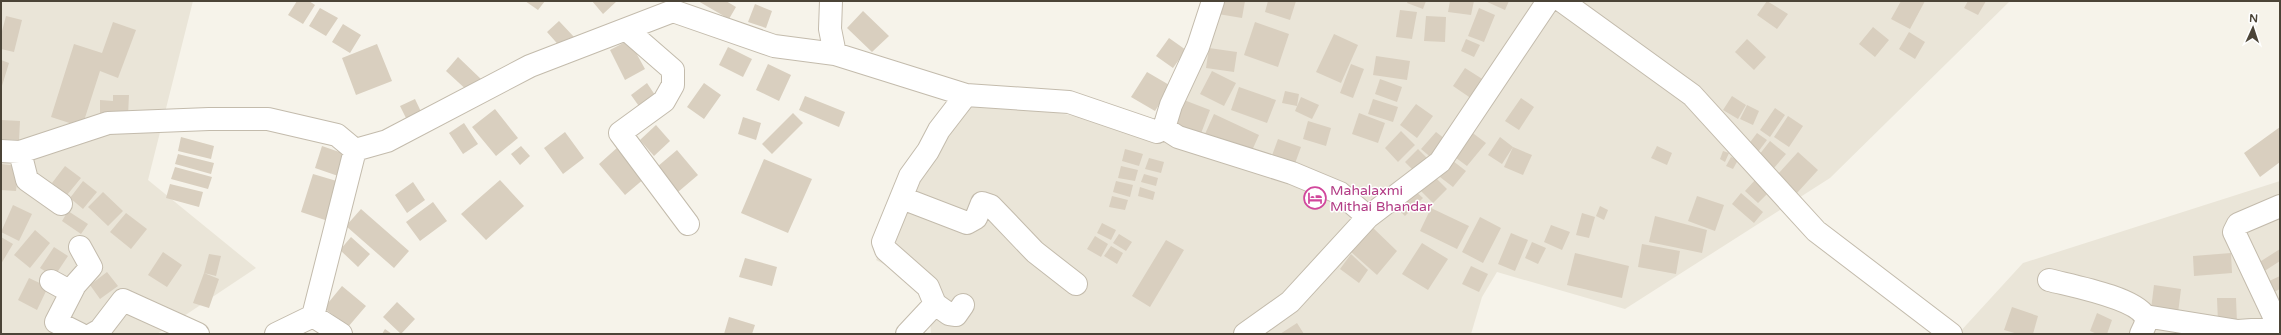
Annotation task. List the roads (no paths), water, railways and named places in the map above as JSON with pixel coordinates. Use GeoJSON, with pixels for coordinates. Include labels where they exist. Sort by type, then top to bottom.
{"type":"FeatureCollection","features":[{"type":"Feature","properties":{"kind":"street"},"geometry":{"type":"LineString","coordinates":[[831,1],[830,29],[835,54]]}},
{"type":"Feature","properties":{"kind":"street"},"geometry":{"type":"LineString","coordinates":[[355,150],[387,141],[530,66],[627,30],[676,6],[774,46],[835,54],[966,95],[1069,102],[1157,132],[1164,128],[1171,105],[1198,47],[1213,1]]}},
{"type":"Feature","properties":{"kind":"street"},"geometry":{"type":"LineString","coordinates":[[1245,334],[1290,302],[1368,217],[1440,162],[1548,1]]}},
{"type":"Feature","properties":{"kind":"street"},"geometry":{"type":"LineString","coordinates":[[1562,1],[1692,95],[1816,231],[1951,334]]}},
{"type":"Feature","properties":{"kind":"street"},"geometry":{"type":"LineString","coordinates":[[627,30],[673,70],[673,85],[664,100],[620,133],[688,224]]}},
{"type":"Feature","properties":{"kind":"street"},"geometry":{"type":"LineString","coordinates":[[963,305],[956,315],[949,314],[935,304],[928,287],[886,250],[883,242],[910,176],[928,151],[939,130],[966,95]]}},
{"type":"Feature","properties":{"kind":"street"},"geometry":{"type":"LineString","coordinates":[[61,204],[27,180],[10,152],[108,123],[209,118],[268,119],[337,135],[355,150]]}},
{"type":"Feature","properties":{"kind":"street"},"geometry":{"type":"LineString","coordinates":[[1164,128],[1178,137],[1292,173],[1340,193],[1368,217]]}},
{"type":"Feature","properties":{"kind":"street"},"geometry":{"type":"LineString","coordinates":[[276,334],[313,316],[355,150]]}},
{"type":"Feature","properties":{"kind":"street"},"geometry":{"type":"LineString","coordinates":[[902,198],[967,223],[976,218],[982,203],[991,206],[1035,252],[1076,284]]}},
{"type":"Feature","properties":{"kind":"street"},"geometry":{"type":"LineString","coordinates":[[2049,280],[2125,300],[2143,325],[2237,333],[2280,329],[2234,232],[2238,224],[2280,206]]}},
{"type":"Feature","properties":{"kind":"street"},"geometry":{"type":"LineString","coordinates":[[80,247],[90,267],[75,285],[56,322],[80,334]]}},
{"type":"Feature","properties":{"kind":"street"},"geometry":{"type":"LineString","coordinates":[[51,282],[71,292]]}},
{"type":"Feature","properties":{"kind":"street"},"geometry":{"type":"LineString","coordinates":[[92,334],[100,330],[123,300],[198,334]]}},
{"type":"Feature","properties":{"kind":"street"},"geometry":{"type":"LineString","coordinates":[[907,334],[935,304]]}},
{"type":"Feature","properties":{"kind":"street"},"geometry":{"type":"LineString","coordinates":[[313,316],[341,334]]}},
{"type":"Feature","properties":{"kind":"place","name":"Mahalaxmi Mithai Bhandar"},"geometry":{"type":"Point","coordinates":[1315,198]}}]}
